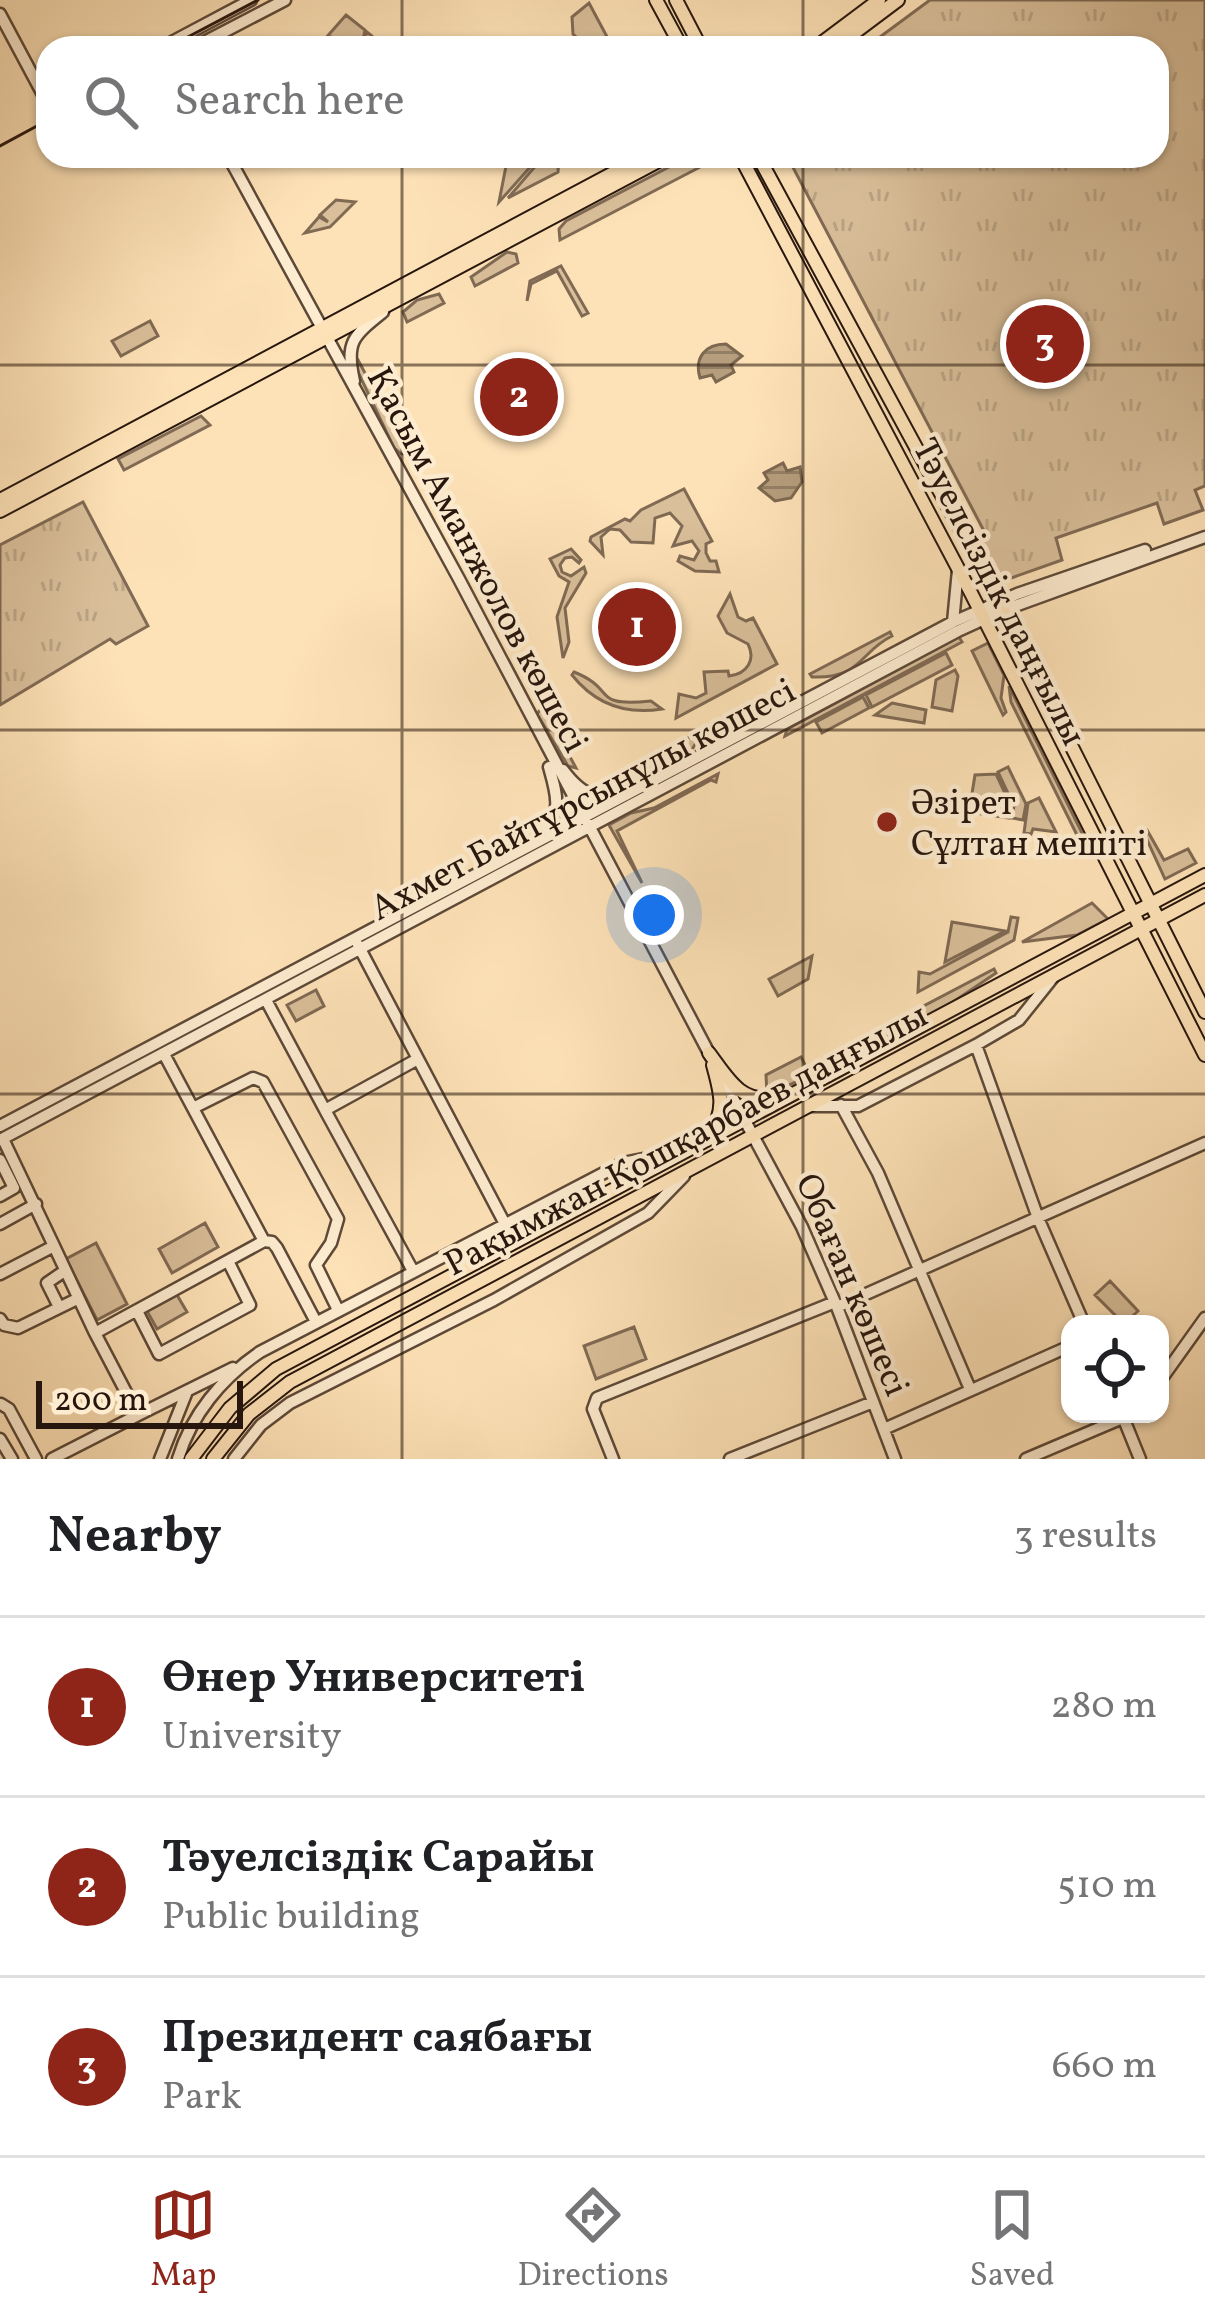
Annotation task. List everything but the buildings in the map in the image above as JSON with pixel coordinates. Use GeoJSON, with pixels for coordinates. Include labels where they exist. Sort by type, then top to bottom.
{"type":"FeatureCollection","features":[{"type":"Feature","properties":{"kind":"main road"},"geometry":{"type":"LineString","coordinates":[[656,0],[676,36]]}},
{"type":"Feature","properties":{"kind":"main road"},"geometry":{"type":"LineString","coordinates":[[676,0],[695,36]]}},
{"type":"Feature","properties":{"kind":"main road"},"geometry":{"type":"LineString","coordinates":[[860,28],[880,9],[880,0]]}},
{"type":"Feature","properties":{"kind":"main road"},"geometry":{"type":"LineString","coordinates":[[831,36],[880,0]]}},
{"type":"Feature","properties":{"kind":"main road"},"geometry":{"type":"LineString","coordinates":[[850,36],[898,0]]}},
{"type":"Feature","properties":{"kind":"main road"},"geometry":{"type":"LineString","coordinates":[[0,511],[623,168]]}},
{"type":"Feature","properties":{"kind":"main road"},"geometry":{"type":"LineString","coordinates":[[0,500],[395,302],[646,168]]}},
{"type":"Feature","properties":{"kind":"main road","name":"Тәуелсіздік даңғылы"},"geometry":{"type":"LineString","coordinates":[[764,168],[1001,606],[1205,1012]]}},
{"type":"Feature","properties":{"kind":"main road","name":"Тәуелсіздік даңғылы"},"geometry":{"type":"LineString","coordinates":[[747,170],[958,567],[1205,1055]]}},
{"type":"Feature","properties":{"kind":"main road","name":"Рақымжан Қошқарбаев даңғылы"},"geometry":{"type":"LineString","coordinates":[[816,1083],[1205,874]]}},
{"type":"Feature","properties":{"kind":"main road","name":"Рақымжан Қошқарбаев даңғылы"},"geometry":{"type":"LineString","coordinates":[[213,1459],[249,1414],[290,1382],[1205,895]]}},
{"type":"Feature","properties":{"kind":"main road"},"geometry":{"type":"LineString","coordinates":[[709,1053],[733,1086],[756,1100],[816,1083]]}},
{"type":"Feature","properties":{"kind":"main road"},"geometry":{"type":"LineString","coordinates":[[709,1053],[722,1103],[709,1137]]}},
{"type":"Feature","properties":{"kind":"main road"},"geometry":{"type":"LineString","coordinates":[[191,1459],[230,1408],[276,1369],[816,1083]]}},
{"type":"Feature","properties":{"kind":"street"},"geometry":{"type":"LineString","coordinates":[[188,36],[250,0]]}},
{"type":"Feature","properties":{"kind":"street"},"geometry":{"type":"LineString","coordinates":[[216,36],[285,0]]}},
{"type":"Feature","properties":{"kind":"street"},"geometry":{"type":"LineString","coordinates":[[0,14],[36,83]]}},
{"type":"Feature","properties":{"kind":"street","name":"Қасым Аманжолов көшесі"},"geometry":{"type":"LineString","coordinates":[[234,168],[744,1118]]}},
{"type":"Feature","properties":{"kind":"street"},"geometry":{"type":"LineString","coordinates":[[361,401],[349,349],[362,329],[395,302]]}},
{"type":"Feature","properties":{"kind":"street","name":"Ахмет Байтұрсынұлы көшесі"},"geometry":{"type":"LineString","coordinates":[[1,1135],[589,830],[982,614],[1205,533]]}},
{"type":"Feature","properties":{"kind":"street"},"geometry":{"type":"LineString","coordinates":[[953,622],[958,567]]}},
{"type":"Feature","properties":{"kind":"street","name":"Ахмет Байтұрсынұлы көшесі"},"geometry":{"type":"LineString","coordinates":[[1,1135],[676,765],[953,622],[982,614]]}},
{"type":"Feature","properties":{"kind":"street"},"geometry":{"type":"LineString","coordinates":[[541,740],[575,785],[589,794],[605,794],[676,765]]}},
{"type":"Feature","properties":{"kind":"street"},"geometry":{"type":"LineString","coordinates":[[493,864],[542,833],[555,819],[558,796],[541,740]]}},
{"type":"Feature","properties":{"kind":"street"},"geometry":{"type":"LineString","coordinates":[[354,938],[505,1224]]}},
{"type":"Feature","properties":{"kind":"street"},"geometry":{"type":"LineString","coordinates":[[807,1107],[857,1106],[976,1045],[1019,1020],[1055,975]]}},
{"type":"Feature","properties":{"kind":"street"},"geometry":{"type":"LineString","coordinates":[[266,1000],[413,1271]]}},
{"type":"Feature","properties":{"kind":"street"},"geometry":{"type":"LineString","coordinates":[[976,1045],[1038,1218],[1080,1315]]}},
{"type":"Feature","properties":{"kind":"street"},"geometry":{"type":"LineString","coordinates":[[164,1054],[264,1241]]}},
{"type":"Feature","properties":{"kind":"street"},"geometry":{"type":"LineString","coordinates":[[325,1110],[416,1060]]}},
{"type":"Feature","properties":{"kind":"street"},"geometry":{"type":"LineString","coordinates":[[193,1108],[253,1078],[263,1082],[338,1219],[331,1243],[316,1265],[338,1310]]}},
{"type":"Feature","properties":{"kind":"street"},"geometry":{"type":"LineString","coordinates":[[841,1105],[878,1173],[970,1389]]}},
{"type":"Feature","properties":{"kind":"street","name":"Обаған көшесі"},"geometry":{"type":"LineString","coordinates":[[744,1118],[802,1227],[896,1459]]}},
{"type":"Feature","properties":{"kind":"street"},"geometry":{"type":"LineString","coordinates":[[1,1135],[63,1271],[138,1415]]}},
{"type":"Feature","properties":{"kind":"street"},"geometry":{"type":"LineString","coordinates":[[613,1459],[593,1402],[917,1272],[1205,1143]]}},
{"type":"Feature","properties":{"kind":"street"},"geometry":{"type":"LineString","coordinates":[[52,1459],[187,1394],[623,1163],[684,1150]]}},
{"type":"Feature","properties":{"kind":"street"},"geometry":{"type":"LineString","coordinates":[[0,1160],[14,1188],[0,1196]]}},
{"type":"Feature","properties":{"kind":"street"},"geometry":{"type":"LineString","coordinates":[[234,1459],[261,1425],[290,1403],[494,1300],[648,1214],[690,1169]]}},
{"type":"Feature","properties":{"kind":"street"},"geometry":{"type":"LineString","coordinates":[[0,1224],[35,1204]]}},
{"type":"Feature","properties":{"kind":"street"},"geometry":{"type":"LineString","coordinates":[[95,1333],[264,1241],[277,1248],[316,1322]]}},
{"type":"Feature","properties":{"kind":"street"},"geometry":{"type":"LineString","coordinates":[[0,1274],[54,1246]]}},
{"type":"Feature","properties":{"kind":"street"},"geometry":{"type":"LineString","coordinates":[[137,1311],[158,1354],[250,1306],[228,1261]]}},
{"type":"Feature","properties":{"kind":"street"},"geometry":{"type":"LineString","coordinates":[[59,1306],[47,1283],[63,1271]]}},
{"type":"Feature","properties":{"kind":"street"},"geometry":{"type":"LineString","coordinates":[[412,1298],[428,1331]]}},
{"type":"Feature","properties":{"kind":"street"},"geometry":{"type":"LineString","coordinates":[[0,1318],[10,1329],[18,1328],[77,1299]]}},
{"type":"Feature","properties":{"kind":"street"},"geometry":{"type":"LineString","coordinates":[[1169,1368],[1205,1318]]}},
{"type":"Feature","properties":{"kind":"street"},"geometry":{"type":"LineString","coordinates":[[884,1430],[1061,1350]]}},
{"type":"Feature","properties":{"kind":"street"},"geometry":{"type":"LineString","coordinates":[[178,1459],[201,1412],[238,1367],[256,1354]]}},
{"type":"Feature","properties":{"kind":"street"},"geometry":{"type":"LineString","coordinates":[[187,1394],[201,1412]]}},
{"type":"Feature","properties":{"kind":"street"},"geometry":{"type":"LineString","coordinates":[[160,1459],[187,1394]]}},
{"type":"Feature","properties":{"kind":"street"},"geometry":{"type":"LineString","coordinates":[[730,1459],[873,1402]]}},
{"type":"Feature","properties":{"kind":"street"},"geometry":{"type":"LineString","coordinates":[[0,1405],[9,1409],[36,1459]]}},
{"type":"Feature","properties":{"kind":"street"},"geometry":{"type":"LineString","coordinates":[[1027,1459],[1110,1423]]}},
{"type":"Feature","properties":{"kind":"street"},"geometry":{"type":"LineString","coordinates":[[1128,1423],[1140,1459]]}},
{"type":"Feature","properties":{"kind":"street"},"geometry":{"type":"LineString","coordinates":[[0,1439],[12,1459]]}},
{"type":"Feature","properties":{"kind":"green space"},"geometry":{"type":"Polygon","coordinates":[[[930,0],[1205,0],[1205,486],[1195,490],[1203,510],[1164,524],[1157,503],[1056,538],[1062,560],[997,583],[981,552],[984,531],[793,168],[1169,168],[1169,36],[881,36],[930,0]]]}},
{"type":"Feature","properties":{"kind":"green space"},"geometry":{"type":"Polygon","coordinates":[[[589,3],[607,36],[575,36],[572,17],[589,3]]]}},
{"type":"Feature","properties":{"kind":"green space"},"geometry":{"type":"Polygon","coordinates":[[[346,15],[365,30],[364,36],[328,36],[346,15]]]}},
{"type":"Feature","properties":{"kind":"green space"},"geometry":{"type":"Polygon","coordinates":[[[506,168],[529,168],[499,202],[506,168]]]}},
{"type":"Feature","properties":{"kind":"green space"},"geometry":{"type":"Polygon","coordinates":[[[534,168],[558,168],[558,172],[508,198],[534,168]]]}},
{"type":"Feature","properties":{"kind":"green space"},"geometry":{"type":"Polygon","coordinates":[[[667,168],[698,168],[560,240],[559,229],[667,168]]]}},
{"type":"Feature","properties":{"kind":"green space"},"geometry":{"type":"Polygon","coordinates":[[[336,200],[355,202],[330,227],[305,233],[319,217],[328,222],[320,215],[336,200]]]}},
{"type":"Feature","properties":{"kind":"green space"},"geometry":{"type":"Polygon","coordinates":[[[507,252],[516,254],[518,263],[475,286],[471,277],[507,252]]]}},
{"type":"Feature","properties":{"kind":"green space"},"geometry":{"type":"Polygon","coordinates":[[[561,266],[588,313],[582,316],[557,271],[531,284],[527,301],[530,281],[561,266]]]}},
{"type":"Feature","properties":{"kind":"green space"},"geometry":{"type":"Polygon","coordinates":[[[439,294],[444,303],[407,322],[403,312],[417,300],[439,294]]]}},
{"type":"Feature","properties":{"kind":"green space"},"geometry":{"type":"Polygon","coordinates":[[[150,321],[158,336],[121,356],[112,341],[150,321]]]}},
{"type":"Feature","properties":{"kind":"green space"},"geometry":{"type":"Polygon","coordinates":[[[358,360],[408,453],[394,448],[357,370],[358,360]]]}},
{"type":"Feature","properties":{"kind":"green space"},"geometry":{"type":"Polygon","coordinates":[[[201,416],[210,425],[124,470],[118,459],[201,416]]]}},
{"type":"Feature","properties":{"kind":"green space"},"geometry":{"type":"Polygon","coordinates":[[[684,489],[712,541],[706,544],[706,553],[710,561],[716,561],[719,572],[695,571],[678,561],[680,556],[694,560],[699,551],[692,541],[673,546],[682,526],[670,513],[655,518],[653,543],[631,542],[620,530],[610,529],[601,537],[603,555],[590,541],[591,537],[625,519],[630,521],[641,510],[684,489]]]}},
{"type":"Feature","properties":{"kind":"green space"},"geometry":{"type":"Polygon","coordinates":[[[83,502],[148,626],[116,644],[110,639],[0,705],[0,545],[83,502]]]}},
{"type":"Feature","properties":{"kind":"green space"},"geometry":{"type":"Polygon","coordinates":[[[571,549],[581,560],[565,558],[562,572],[571,576],[584,567],[586,573],[565,608],[569,642],[563,658],[557,617],[569,582],[559,576],[550,559],[571,549]]]}},
{"type":"Feature","properties":{"kind":"green space"},"geometry":{"type":"Polygon","coordinates":[[[730,594],[738,617],[753,618],[777,664],[676,718],[679,694],[696,698],[706,693],[704,672],[728,671],[729,676],[748,665],[748,644],[727,633],[718,616],[730,594]]]}},
{"type":"Feature","properties":{"kind":"green space"},"geometry":{"type":"Polygon","coordinates":[[[890,632],[892,636],[851,669],[828,676],[810,674],[890,632]]]}},
{"type":"Feature","properties":{"kind":"green space"},"geometry":{"type":"Polygon","coordinates":[[[959,637],[962,642],[785,736],[787,729],[959,637]]]}},
{"type":"Feature","properties":{"kind":"green space"},"geometry":{"type":"Polygon","coordinates":[[[988,643],[1004,675],[1003,715],[972,651],[988,643]]]}},
{"type":"Feature","properties":{"kind":"green space"},"geometry":{"type":"Polygon","coordinates":[[[946,653],[952,665],[872,707],[866,695],[946,653]]]}},
{"type":"Feature","properties":{"kind":"green space"},"geometry":{"type":"Polygon","coordinates":[[[955,670],[952,711],[932,707],[936,680],[955,670]]]}},
{"type":"Feature","properties":{"kind":"green space"},"geometry":{"type":"Polygon","coordinates":[[[574,672],[611,699],[651,701],[662,709],[612,705],[581,685],[574,672]]]}},
{"type":"Feature","properties":{"kind":"green space"},"geometry":{"type":"Polygon","coordinates":[[[1009,686],[1088,845],[1077,835],[1011,702],[1009,686]]]}},
{"type":"Feature","properties":{"kind":"green space"},"geometry":{"type":"Polygon","coordinates":[[[863,697],[869,708],[822,733],[816,722],[863,697]]]}},
{"type":"Feature","properties":{"kind":"green space"},"geometry":{"type":"Polygon","coordinates":[[[892,703],[926,710],[924,723],[875,715],[892,703]]]}},
{"type":"Feature","properties":{"kind":"green space"},"geometry":{"type":"Polygon","coordinates":[[[543,706],[576,768],[568,766],[537,714],[543,706]]]}},
{"type":"Feature","properties":{"kind":"green space"},"geometry":{"type":"Polygon","coordinates":[[[755,707],[700,736],[690,753],[607,791],[610,779],[755,707]]]}},
{"type":"Feature","properties":{"kind":"green space"},"geometry":{"type":"Polygon","coordinates":[[[1008,767],[1026,804],[1023,820],[1012,818],[1014,806],[998,772],[1008,767]]]}},
{"type":"Feature","properties":{"kind":"green space"},"geometry":{"type":"Polygon","coordinates":[[[718,774],[716,782],[711,780],[617,831],[642,883],[609,825],[654,808],[718,774]]]}},
{"type":"Feature","properties":{"kind":"green space"},"geometry":{"type":"Polygon","coordinates":[[[996,774],[1011,806],[1009,818],[969,812],[975,775],[996,774]]]}},
{"type":"Feature","properties":{"kind":"green space"},"geometry":{"type":"Polygon","coordinates":[[[1039,798],[1056,832],[1033,829],[1031,834],[1024,833],[1028,803],[1039,798]]]}},
{"type":"Feature","properties":{"kind":"green space"},"geometry":{"type":"Polygon","coordinates":[[[1147,830],[1164,860],[1188,849],[1196,863],[1165,879],[1143,831],[1147,830]]]}},
{"type":"Feature","properties":{"kind":"green space"},"geometry":{"type":"Polygon","coordinates":[[[1092,903],[1108,919],[1077,935],[1022,942],[1092,903]]]}},
{"type":"Feature","properties":{"kind":"green space"},"geometry":{"type":"Polygon","coordinates":[[[1011,917],[1018,918],[1014,940],[918,992],[919,972],[930,974],[1008,932],[1011,917]]]}},
{"type":"Feature","properties":{"kind":"green space"},"geometry":{"type":"Polygon","coordinates":[[[952,922],[1005,931],[945,962],[952,922]]]}},
{"type":"Feature","properties":{"kind":"green space"},"geometry":{"type":"Polygon","coordinates":[[[812,956],[808,979],[778,996],[769,979],[812,956]]]}},
{"type":"Feature","properties":{"kind":"green space"},"geometry":{"type":"Polygon","coordinates":[[[994,969],[996,973],[947,1006],[857,1054],[874,1032],[994,969]]]}},
{"type":"Feature","properties":{"kind":"green space"},"geometry":{"type":"Polygon","coordinates":[[[316,990],[324,1006],[296,1021],[287,1005],[316,990]]]}},
{"type":"Feature","properties":{"kind":"green space"},"geometry":{"type":"Polygon","coordinates":[[[801,1057],[811,1076],[767,1094],[766,1075],[801,1057]]]}},
{"type":"Feature","properties":{"kind":"green space"},"geometry":{"type":"Polygon","coordinates":[[[205,1223],[218,1247],[172,1273],[159,1249],[205,1223]]]}},
{"type":"Feature","properties":{"kind":"green space"},"geometry":{"type":"Polygon","coordinates":[[[96,1243],[127,1304],[97,1320],[66,1259],[96,1243]]]}},
{"type":"Feature","properties":{"kind":"green space"},"geometry":{"type":"Polygon","coordinates":[[[1110,1281],[1138,1311],[1115,1315],[1095,1295],[1110,1281]]]}},
{"type":"Feature","properties":{"kind":"green space"},"geometry":{"type":"Polygon","coordinates":[[[177,1295],[187,1312],[157,1329],[147,1311],[177,1295]]]}},
{"type":"Feature","properties":{"kind":"green space"},"geometry":{"type":"Polygon","coordinates":[[[634,1327],[646,1359],[596,1379],[584,1346],[634,1327]]]}},
{"type":"Feature","properties":{"kind":"shaded area"},"geometry":{"type":"Polygon","coordinates":[[[726,344],[742,356],[731,365],[734,372],[716,382],[712,375],[700,378],[703,354],[712,346],[726,344]]]}},
{"type":"Feature","properties":{"kind":"shaded area"},"geometry":{"type":"Polygon","coordinates":[[[783,463],[787,471],[800,467],[802,482],[791,498],[775,501],[759,488],[768,480],[764,473],[783,463]]]}},
{"type":"Feature","properties":{"kind":"tram line"},"geometry":{"type":"LineString","coordinates":[[190,36],[258,0]]}},
{"type":"Feature","properties":{"kind":"tram line"},"geometry":{"type":"LineString","coordinates":[[0,146],[36,126]]}},
{"type":"Feature","properties":{"kind":"place","name":"Президент саябағы"},"geometry":{"type":"Point","coordinates":[1045,344]}},
{"type":"Feature","properties":{"kind":"place","name":"Тәуелсіздік Сарайы"},"geometry":{"type":"Point","coordinates":[519,397]}},
{"type":"Feature","properties":{"kind":"place","name":"Өнер Университеті"},"geometry":{"type":"Point","coordinates":[637,627]}},
{"type":"Feature","properties":{"kind":"place","name":"Әзірет Сұлтан мешіті"},"geometry":{"type":"Point","coordinates":[887,822]}}]}
